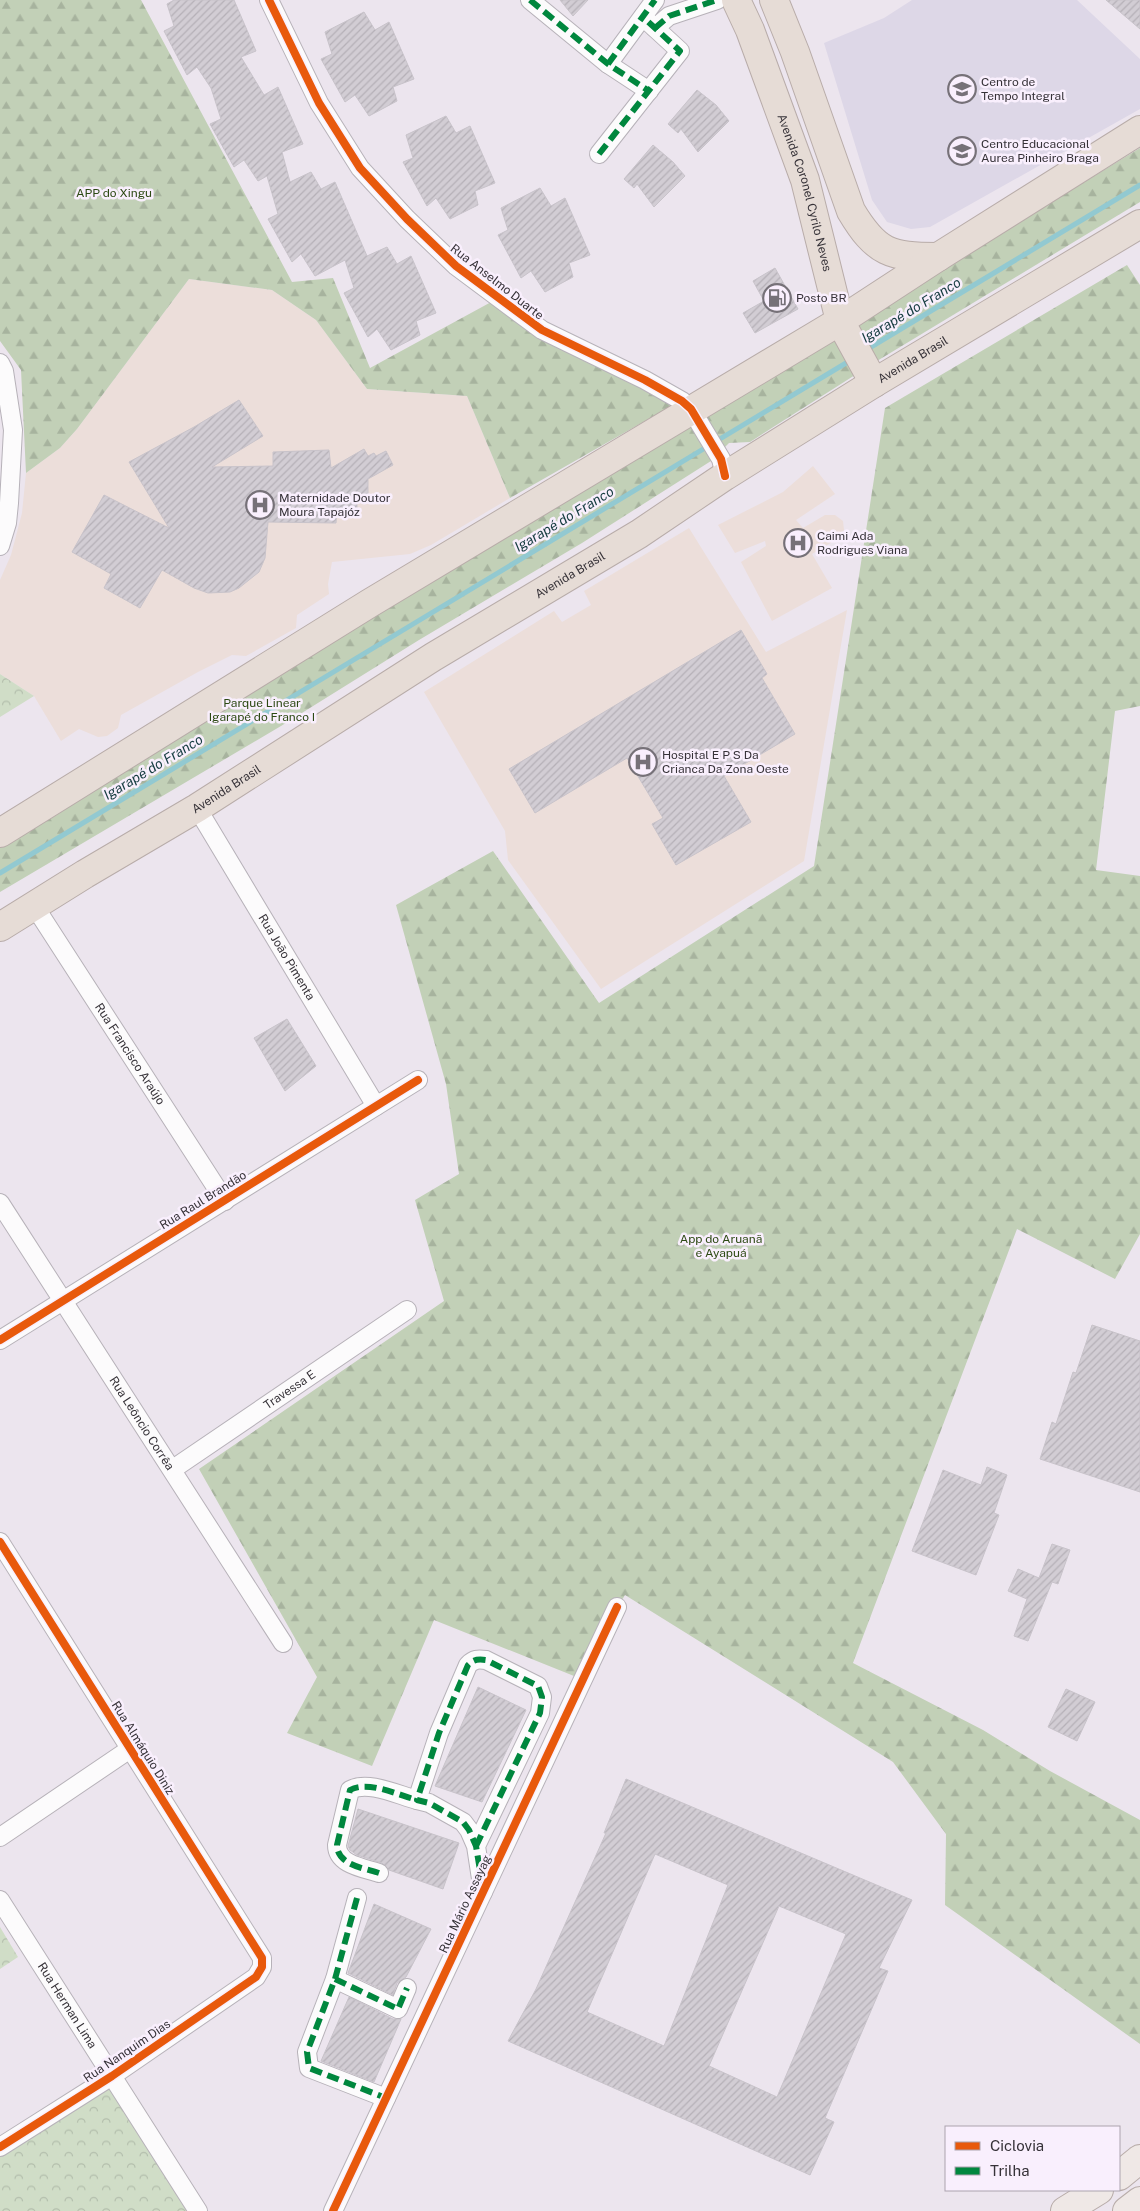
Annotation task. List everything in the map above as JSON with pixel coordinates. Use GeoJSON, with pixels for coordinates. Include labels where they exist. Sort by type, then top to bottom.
{"type":"FeatureCollection","features":[{"type":"Feature","properties":{"kind":"highway","name":"Avenida Coronel Cyrilo Neves"},"geometry":{"type":"LineString","coordinates":[[736,0],[750,30],[805,180],[844,329],[868,372]]}},
{"type":"Feature","properties":{"kind":"highway"},"geometry":{"type":"LineString","coordinates":[[774,0],[795,52],[851,211],[864,232],[876,245],[892,254],[909,257],[938,257]]}},
{"type":"Feature","properties":{"kind":"highway"},"geometry":{"type":"LineString","coordinates":[[0,833],[370,602],[844,329],[938,257],[1140,130]]}},
{"type":"Feature","properties":{"kind":"highway","name":"Avenida Brasil"},"geometry":{"type":"LineString","coordinates":[[0,927],[197,808],[433,657],[640,534],[723,468],[868,372],[1140,224]]}},
{"type":"Feature","properties":{"kind":"main road"},"geometry":{"type":"LineString","coordinates":[[1120,2175],[1140,2159]]}},
{"type":"Feature","properties":{"kind":"main road"},"geometry":{"type":"LineString","coordinates":[[1066,2211],[1097,2191]]}},
{"type":"Feature","properties":{"kind":"main road"},"geometry":{"type":"LineString","coordinates":[[1127,2211],[1140,2200]]}},
{"type":"Feature","properties":{"kind":"street","name":"Rua Anselmo Duarte"},"geometry":{"type":"LineString","coordinates":[[269,0],[319,103],[345,145],[360,168],[407,219],[456,266],[542,330],[673,394],[694,414],[723,468]]}},
{"type":"Feature","properties":{"kind":"street"},"geometry":{"type":"LineString","coordinates":[[530,0],[608,64],[649,91]]}},
{"type":"Feature","properties":{"kind":"street"},"geometry":{"type":"LineString","coordinates":[[648,23],[655,0]]}},
{"type":"Feature","properties":{"kind":"street"},"geometry":{"type":"LineString","coordinates":[[608,64],[648,23],[717,0]]}},
{"type":"Feature","properties":{"kind":"street"},"geometry":{"type":"LineString","coordinates":[[599,154],[680,51],[648,23]]}},
{"type":"Feature","properties":{"kind":"street"},"geometry":{"type":"LineString","coordinates":[[0,363],[4,371],[12,430],[7,523],[0,546]]}},
{"type":"Feature","properties":{"kind":"street","name":"Rua João Pimenta"},"geometry":{"type":"LineString","coordinates":[[197,808],[376,1106]]}},
{"type":"Feature","properties":{"kind":"street","name":"Rua Francisco Araújo"},"geometry":{"type":"LineString","coordinates":[[35,907],[225,1200]]}},
{"type":"Feature","properties":{"kind":"street","name":"Rua Raul Brandão"},"geometry":{"type":"LineString","coordinates":[[0,1340],[418,1080]]}},
{"type":"Feature","properties":{"kind":"street","name":"Rua Leôncio Corrêa"},"geometry":{"type":"LineString","coordinates":[[0,1203],[173,1469],[283,1643]]}},
{"type":"Feature","properties":{"kind":"street","name":"Travessa E"},"geometry":{"type":"LineString","coordinates":[[173,1469],[407,1310]]}},
{"type":"Feature","properties":{"kind":"street","name":"Rua Almáquio Diniz"},"geometry":{"type":"LineString","coordinates":[[0,1542],[262,1958],[262,1967]]}},
{"type":"Feature","properties":{"kind":"street","name":"Rua Mário Assayag"},"geometry":{"type":"LineString","coordinates":[[333,2211],[617,1607]]}},
{"type":"Feature","properties":{"kind":"street"},"geometry":{"type":"LineString","coordinates":[[416,1800],[439,1733],[468,1665],[473,1661],[486,1660],[538,1686],[542,1697],[540,1714],[476,1846]]}},
{"type":"Feature","properties":{"kind":"street"},"geometry":{"type":"LineString","coordinates":[[0,1837],[130,1749]]}},
{"type":"Feature","properties":{"kind":"street"},"geometry":{"type":"LineString","coordinates":[[379,1873],[341,1859],[337,1853],[337,1845],[350,1790],[358,1786],[429,1803],[463,1822],[476,1846],[483,1892]]}},
{"type":"Feature","properties":{"kind":"street"},"geometry":{"type":"LineString","coordinates":[[357,1898],[335,1979],[307,2052],[309,2068],[386,2098]]}},
{"type":"Feature","properties":{"kind":"street","name":"Rua Herman Lima"},"geometry":{"type":"LineString","coordinates":[[0,1900],[198,2211]]}},
{"type":"Feature","properties":{"kind":"street","name":"Rua Nanquim Dias"},"geometry":{"type":"LineString","coordinates":[[0,2147],[112,2076],[256,1977],[262,1967]]}},
{"type":"Feature","properties":{"kind":"street"},"geometry":{"type":"LineString","coordinates":[[335,1979],[398,2009],[407,1988]]}},
{"type":"Feature","properties":{"kind":"shaded area","name":"Centro Educacional Aurea Pinheiro Braga"},"geometry":{"type":"Polygon","coordinates":[[[912,0],[1077,0],[1140,59],[1140,109],[930,227],[911,229],[887,222],[872,200],[824,43],[884,18],[912,0]]]}},
{"type":"Feature","properties":{"kind":"shaded area","name":"Maternidade Doutor Moura Tapajóz"},"geometry":{"type":"Polygon","coordinates":[[[189,279],[272,290],[316,320],[367,389],[467,396],[510,498],[431,545],[410,554],[332,562],[328,584],[329,594],[297,615],[296,628],[246,656],[232,655],[121,715],[118,728],[107,736],[98,737],[79,729],[61,741],[34,696],[0,674],[0,580],[11,555],[22,513],[26,473],[60,448],[77,429],[189,279]]]}},
{"type":"Feature","properties":{"kind":"shaded area","name":"Caimi Ada Rodrigues Viana"},"geometry":{"type":"Polygon","coordinates":[[[813,466],[835,494],[796,520],[803,528],[825,515],[835,515],[843,521],[844,530],[839,538],[812,554],[832,588],[772,621],[741,562],[766,546],[765,541],[735,553],[718,525],[783,492],[813,466]]]}},
{"type":"Feature","properties":{"kind":"shaded area","name":"Hospital E P S Da Crianca Da Zona Oeste"},"geometry":{"type":"Polygon","coordinates":[[[689,528],[766,652],[847,610],[804,861],[601,989],[508,860],[505,831],[424,692],[554,611],[562,622],[591,605],[584,591],[689,528]]]}},
{"type":"Feature","properties":{"kind":"green space","name":"APP do Xingu"},"geometry":{"type":"Polygon","coordinates":[[[0,0],[141,0],[292,282],[333,278],[370,368],[493,301],[539,339],[680,401],[510,498],[467,396],[367,389],[316,320],[272,290],[189,279],[77,429],[60,448],[26,473],[21,370],[0,341],[0,0]]]}},
{"type":"Feature","properties":{"kind":"green space","name":"Parque Linear Igarapé do Franco I"},"geometry":{"type":"Polygon","coordinates":[[[1140,148],[1140,202],[877,361],[750,442],[729,443],[711,461],[582,543],[419,640],[281,726],[0,892],[0,845],[55,816],[227,704],[690,427],[829,338],[1140,148]]]}},
{"type":"Feature","properties":{"kind":"green space","name":"App do Aruanã e Ayapuá"},"geometry":{"type":"Polygon","coordinates":[[[1127,265],[1140,285],[1140,706],[1115,711],[1096,870],[1140,876],[1140,1234],[1115,1279],[1017,1229],[853,1663],[983,1730],[1050,1771],[1140,1820],[1140,2044],[945,1905],[946,1834],[893,1762],[625,1595],[574,1676],[434,1620],[372,1766],[287,1733],[317,1677],[199,1469],[444,1301],[415,1200],[459,1174],[446,1084],[396,905],[493,851],[599,1003],[814,866],[885,408],[1127,265]]]}},
{"type":"Feature","properties":{"kind":"green space"},"geometry":{"type":"Polygon","coordinates":[[[0,674],[34,696],[0,717],[0,674]]]}},
{"type":"Feature","properties":{"kind":"green space"},"geometry":{"type":"Polygon","coordinates":[[[0,1927],[18,1957],[0,1969],[0,1927]]]}},
{"type":"Feature","properties":{"kind":"green space"},"geometry":{"type":"Polygon","coordinates":[[[110,2085],[188,2211],[0,2211],[0,2157],[110,2085]]]}},
{"type":"Feature","properties":{"kind":"building"},"geometry":{"type":"Polygon","coordinates":[[[174,0],[234,0],[256,51],[241,57],[264,95],[278,87],[303,144],[282,152],[290,182],[311,172],[321,189],[335,182],[367,256],[387,247],[397,264],[411,256],[436,313],[416,321],[420,335],[391,350],[377,329],[368,337],[344,293],[354,288],[345,260],[315,276],[301,254],[292,262],[268,219],[278,214],[267,176],[258,181],[244,160],[234,167],[210,124],[221,119],[211,88],[197,67],[187,75],[164,31],[174,26],[167,4],[174,0]]]}},
{"type":"Feature","properties":{"kind":"building"},"geometry":{"type":"Polygon","coordinates":[[[560,0],[588,0],[573,16],[560,0]]]}},
{"type":"Feature","properties":{"kind":"building"},"geometry":{"type":"Polygon","coordinates":[[[1106,0],[1140,0],[1140,29],[1106,0]]]}},
{"type":"Feature","properties":{"kind":"building"},"geometry":{"type":"Polygon","coordinates":[[[364,12],[375,30],[389,22],[414,79],[393,87],[397,101],[369,116],[355,95],[345,102],[321,59],[332,54],[325,32],[364,12]]]}},
{"type":"Feature","properties":{"kind":"building"},"geometry":{"type":"Polygon","coordinates":[[[697,90],[716,105],[729,121],[698,152],[681,129],[678,133],[668,124],[697,90]]]}},
{"type":"Feature","properties":{"kind":"building"},"geometry":{"type":"Polygon","coordinates":[[[446,116],[456,133],[470,126],[495,183],[475,191],[478,205],[450,219],[436,198],[427,206],[403,162],[413,158],[406,135],[446,116]]]}},
{"type":"Feature","properties":{"kind":"building"},"geometry":{"type":"Polygon","coordinates":[[[653,145],[673,162],[685,176],[654,207],[637,184],[634,188],[624,179],[653,145]]]}},
{"type":"Feature","properties":{"kind":"building"},"geometry":{"type":"Polygon","coordinates":[[[540,188],[551,206],[565,198],[590,255],[569,263],[573,277],[545,292],[531,271],[521,278],[498,235],[508,230],[501,208],[540,188]]]}},
{"type":"Feature","properties":{"kind":"building","name":"Posto BR"},"geometry":{"type":"Polygon","coordinates":[[[775,268],[798,309],[755,333],[743,313],[764,301],[753,281],[775,268]]]}},
{"type":"Feature","properties":{"kind":"building"},"geometry":{"type":"Polygon","coordinates":[[[239,400],[263,436],[212,467],[273,466],[273,452],[329,450],[331,468],[364,449],[368,456],[374,453],[376,456],[386,451],[393,465],[368,479],[368,499],[357,498],[357,509],[337,510],[336,523],[268,522],[265,558],[259,572],[239,588],[230,592],[208,593],[194,588],[162,570],[140,608],[104,588],[111,574],[72,552],[104,495],[169,528],[129,462],[239,400]]]}},
{"type":"Feature","properties":{"kind":"building"},"geometry":{"type":"Polygon","coordinates":[[[741,630],[767,674],[762,678],[795,734],[724,776],[751,822],[676,865],[652,824],[663,818],[627,758],[535,813],[509,769],[741,630]]]}},
{"type":"Feature","properties":{"kind":"building"},"geometry":{"type":"Polygon","coordinates":[[[287,1019],[316,1066],[285,1091],[254,1038],[287,1019]]]}},
{"type":"Feature","properties":{"kind":"building"},"geometry":{"type":"Polygon","coordinates":[[[1092,1325],[1140,1341],[1140,1492],[1040,1459],[1052,1422],[1056,1424],[1073,1372],[1076,1373],[1092,1325]]]}},
{"type":"Feature","properties":{"kind":"building"},"geometry":{"type":"Polygon","coordinates":[[[987,1467],[1007,1475],[994,1513],[999,1515],[976,1575],[912,1551],[943,1470],[981,1485],[987,1467]]]}},
{"type":"Feature","properties":{"kind":"building"},"geometry":{"type":"Polygon","coordinates":[[[1052,1544],[1070,1550],[1058,1584],[1052,1582],[1028,1641],[1014,1636],[1027,1599],[1008,1591],[1018,1569],[1039,1578],[1052,1544]]]}},
{"type":"Feature","properties":{"kind":"building"},"geometry":{"type":"Polygon","coordinates":[[[478,1687],[526,1710],[482,1802],[435,1786],[478,1687]]]}},
{"type":"Feature","properties":{"kind":"building"},"geometry":{"type":"Polygon","coordinates":[[[1066,1689],[1095,1702],[1077,1741],[1048,1727],[1066,1689]]]}},
{"type":"Feature","properties":{"kind":"building"},"geometry":{"type":"Polygon","coordinates":[[[626,1779],[912,1900],[879,1968],[888,1971],[825,2118],[834,2122],[810,2175],[508,2041],[536,1989],[606,1833],[604,1833],[626,1779]],[[655,1854],[587,2012],[664,2046],[728,1885],[655,1854]],[[779,1906],[709,2066],[777,2097],[846,1934],[779,1906]]]}},
{"type":"Feature","properties":{"kind":"building"},"geometry":{"type":"Polygon","coordinates":[[[358,1809],[459,1843],[443,1889],[389,1870],[382,1863],[357,1855],[350,1850],[348,1846],[358,1809]]]}},
{"type":"Feature","properties":{"kind":"building"},"geometry":{"type":"Polygon","coordinates":[[[374,1904],[431,1929],[406,1977],[397,1983],[393,1995],[348,1973],[374,1904]]]}},
{"type":"Feature","properties":{"kind":"building"},"geometry":{"type":"Polygon","coordinates":[[[349,1997],[393,2019],[401,2019],[374,2082],[321,2061],[349,1997]]]}},
{"type":"Feature","properties":{"kind":"waterway","name":"Igarapé do Franco"},"geometry":{"type":"LineString","coordinates":[[866,350],[1140,185]]}},
{"type":"Feature","properties":{"kind":"waterway","name":"Igarapé do Franco"},"geometry":{"type":"LineString","coordinates":[[0,873],[851,360]]}},
{"type":"Feature","properties":{"kind":"marked path"},"geometry":{"type":"LineString","coordinates":[[530,0],[608,64],[649,91]]}},
{"type":"Feature","properties":{"kind":"marked path"},"geometry":{"type":"LineString","coordinates":[[608,64],[655,0]]}},
{"type":"Feature","properties":{"kind":"marked path"},"geometry":{"type":"LineString","coordinates":[[655,28],[669,16],[717,0]]}},
{"type":"Feature","properties":{"kind":"marked path"},"geometry":{"type":"LineString","coordinates":[[599,154],[680,51],[643,17]]}},
{"type":"Feature","properties":{"kind":"marked path"},"geometry":{"type":"LineString","coordinates":[[476,1846],[540,1713],[542,1697],[538,1686],[486,1660],[474,1661],[468,1665],[439,1733],[417,1800],[429,1803],[463,1822],[469,1830],[476,1846],[483,1889]]}},
{"type":"Feature","properties":{"kind":"marked path"},"geometry":{"type":"LineString","coordinates":[[379,1873],[352,1865],[341,1857],[338,1852],[337,1845],[350,1790],[357,1787],[374,1787],[417,1800]]}},
{"type":"Feature","properties":{"kind":"marked path"},"geometry":{"type":"LineString","coordinates":[[357,1898],[335,1979],[307,2052],[309,2068],[386,2098]]}},
{"type":"Feature","properties":{"kind":"marked path"},"geometry":{"type":"LineString","coordinates":[[335,1979],[398,2009],[407,1988]]}},
{"type":"Feature","properties":{"kind":"cycle path"},"geometry":{"type":"LineString","coordinates":[[269,0],[319,103],[360,168],[407,219],[456,266],[542,330],[645,380],[682,401],[691,409],[721,459],[725,476]]}},
{"type":"Feature","properties":{"kind":"cycle path"},"geometry":{"type":"LineString","coordinates":[[0,1340],[418,1080]]}},
{"type":"Feature","properties":{"kind":"cycle path"},"geometry":{"type":"LineString","coordinates":[[0,1542],[262,1958],[262,1967],[256,1977],[112,2076],[0,2147]]}},
{"type":"Feature","properties":{"kind":"cycle path"},"geometry":{"type":"LineString","coordinates":[[333,2211],[617,1607]]}},
{"type":"Feature","properties":{"kind":"place","name":"Centro de Tempo Integral"},"geometry":{"type":"Point","coordinates":[962,89]}},
{"type":"Feature","properties":{"kind":"place","name":"Centro Educacional Aurea Pinheiro Braga"},"geometry":{"type":"Point","coordinates":[962,151]}},
{"type":"Feature","properties":{"kind":"place","name":"Posto BR"},"geometry":{"type":"Point","coordinates":[777,298]}},
{"type":"Feature","properties":{"kind":"place","name":"Maternidade Doutor Moura Tapajóz"},"geometry":{"type":"Point","coordinates":[260,505]}},
{"type":"Feature","properties":{"kind":"place","name":"Caimi Ada Rodrigues Viana"},"geometry":{"type":"Point","coordinates":[798,543]}},
{"type":"Feature","properties":{"kind":"place","name":"Hospital E P S Da Crianca Da Zona Oeste"},"geometry":{"type":"Point","coordinates":[643,762]}}]}
